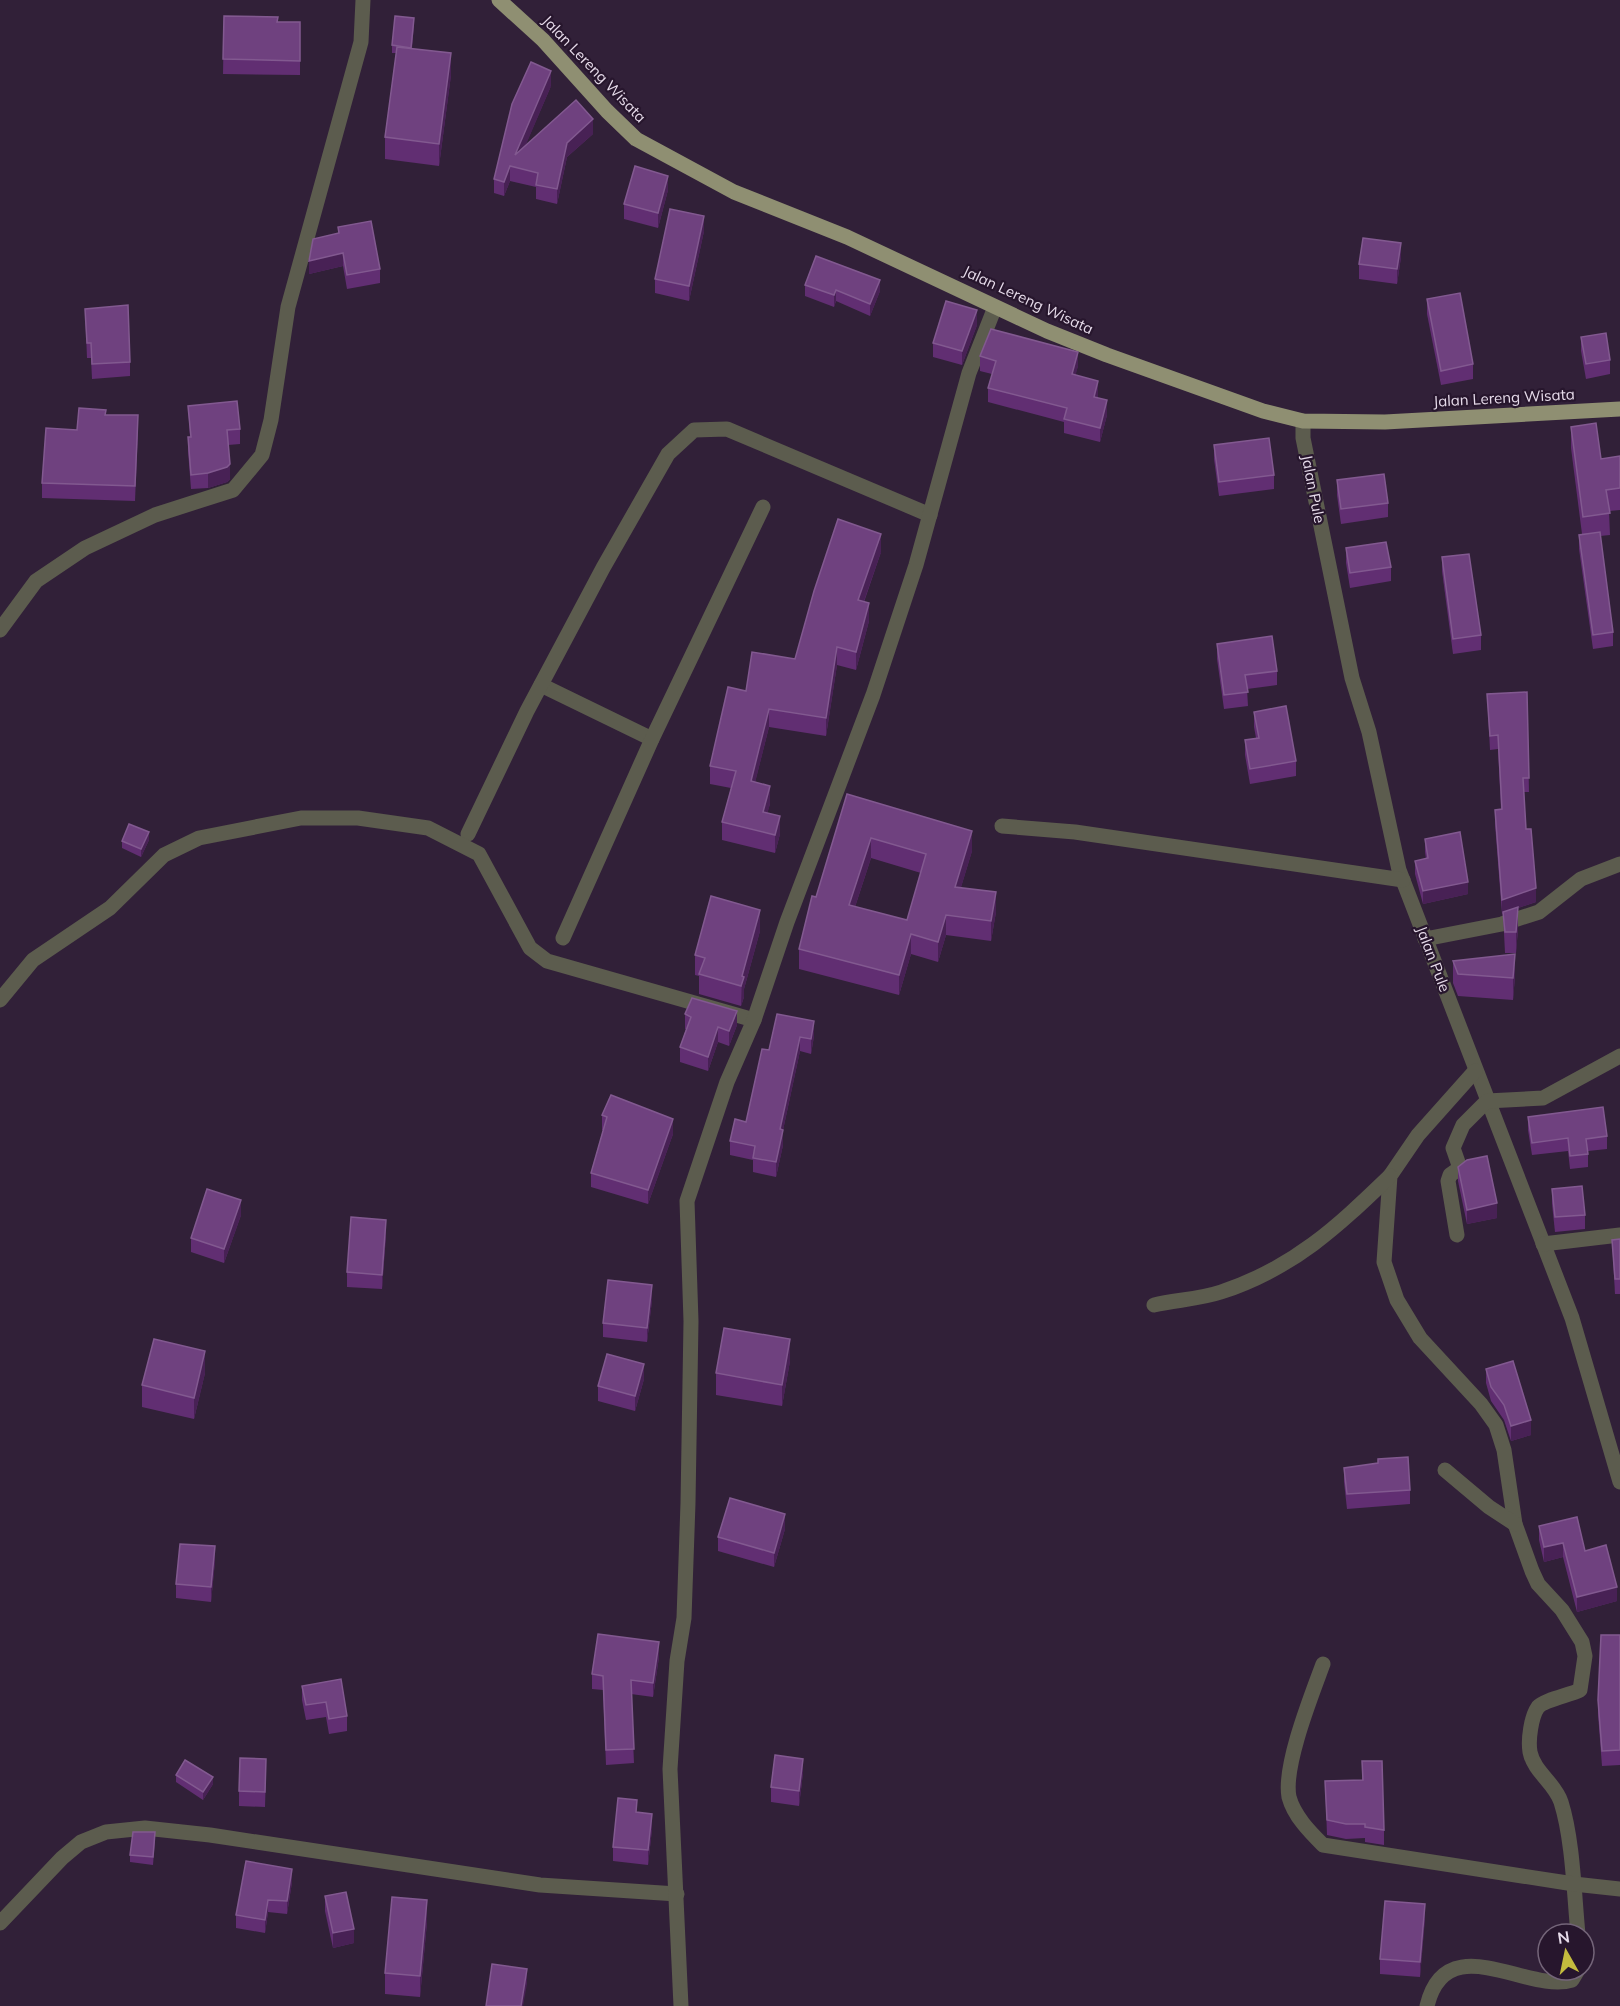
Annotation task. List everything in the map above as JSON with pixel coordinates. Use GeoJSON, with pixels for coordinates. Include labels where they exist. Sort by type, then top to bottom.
{"type":"FeatureCollection","features":[{"type":"Feature","properties":{"kind":"main road","name":"Jalan Lereng Wisata"},"geometry":{"type":"LineString","coordinates":[[499,0],[543,39],[607,111],[636,139],[734,192],[847,237],[995,307],[1107,355],[1263,411],[1303,421],[1385,422],[1620,409]]}},
{"type":"Feature","properties":{"kind":"street"},"geometry":{"type":"LineString","coordinates":[[0,630],[36,581],[85,548],[155,515],[233,489],[262,455],[271,420],[288,307],[361,42],[363,0]]}},
{"type":"Feature","properties":{"kind":"street"},"geometry":{"type":"LineString","coordinates":[[681,2006],[678,1894],[670,1769],[677,1661],[684,1618],[688,1503],[686,1460],[691,1321],[687,1202],[728,1082],[754,1020],[787,922],[873,695],[930,515],[969,372],[995,307]]}},
{"type":"Feature","properties":{"kind":"street","name":"Jalan Pule"},"geometry":{"type":"LineString","coordinates":[[1303,421],[1303,438],[1323,546],[1352,678],[1368,732],[1403,880],[1572,1318],[1620,1482]]}},
{"type":"Feature","properties":{"kind":"street"},"geometry":{"type":"LineString","coordinates":[[468,834],[541,684],[668,454],[694,430],[727,429],[930,515]]}},
{"type":"Feature","properties":{"kind":"street"},"geometry":{"type":"LineString","coordinates":[[563,938],[652,739],[763,507]]}},
{"type":"Feature","properties":{"kind":"street"},"geometry":{"type":"LineString","coordinates":[[541,684],[652,739]]}},
{"type":"Feature","properties":{"kind":"street"},"geometry":{"type":"LineString","coordinates":[[0,1000],[33,960],[110,908],[164,855],[199,838],[246,827],[301,818],[358,818],[428,828],[479,854],[530,948],[547,961],[754,1020]]}},
{"type":"Feature","properties":{"kind":"street"},"geometry":{"type":"LineString","coordinates":[[1002,826],[1076,832],[1403,880]]}},
{"type":"Feature","properties":{"kind":"street"},"geometry":{"type":"LineString","coordinates":[[1425,939],[1502,924],[1539,912],[1581,879],[1620,864]]}},
{"type":"Feature","properties":{"kind":"street"},"geometry":{"type":"LineString","coordinates":[[1457,1235],[1448,1181],[1450,1175],[1460,1168],[1454,1148],[1463,1125],[1487,1101],[1543,1098],[1620,1056]]}},
{"type":"Feature","properties":{"kind":"street"},"geometry":{"type":"LineString","coordinates":[[1154,1305],[1220,1292],[1283,1265],[1325,1237],[1390,1176],[1418,1135],[1475,1071]]}},
{"type":"Feature","properties":{"kind":"street"},"geometry":{"type":"LineString","coordinates":[[1390,1176],[1384,1262],[1397,1300],[1420,1338],[1481,1404],[1496,1425],[1504,1450],[1515,1524],[1538,1584],[1562,1610],[1580,1635],[1584,1649],[1580,1690],[1569,1696],[1544,1702],[1537,1708],[1529,1739],[1534,1765],[1560,1799],[1574,1884],[1577,1922]]}},
{"type":"Feature","properties":{"kind":"street"},"geometry":{"type":"LineString","coordinates":[[1544,1244],[1620,1235]]}},
{"type":"Feature","properties":{"kind":"street"},"geometry":{"type":"LineString","coordinates":[[1445,1470],[1489,1507],[1515,1524]]}},
{"type":"Feature","properties":{"kind":"street"},"geometry":{"type":"LineString","coordinates":[[1323,1664],[1302,1724],[1288,1782],[1289,1797],[1294,1810],[1306,1828],[1323,1845],[1620,1889]]}},
{"type":"Feature","properties":{"kind":"street"},"geometry":{"type":"LineString","coordinates":[[0,1923],[62,1858],[81,1842],[106,1832],[145,1828],[210,1835],[540,1885],[678,1894]]}},
{"type":"Feature","properties":{"kind":"street"},"geometry":{"type":"LineString","coordinates":[[1427,2006],[1437,1982],[1452,1972],[1476,1965],[1536,1979]]}},
{"type":"Feature","properties":{"kind":"building"},"geometry":{"type":"Polygon","coordinates":[[[224,16],[278,17],[277,22],[300,22],[300,61],[223,59],[224,16]]]}},
{"type":"Feature","properties":{"kind":"building"},"geometry":{"type":"Polygon","coordinates":[[[395,16],[414,18],[411,48],[392,45],[395,16]]]}},
{"type":"Feature","properties":{"kind":"building"},"geometry":{"type":"Polygon","coordinates":[[[397,47],[451,53],[439,144],[385,137],[397,47]]]}},
{"type":"Feature","properties":{"kind":"building"},"geometry":{"type":"Polygon","coordinates":[[[531,62],[551,71],[515,155],[576,100],[593,119],[567,143],[557,189],[536,185],[538,173],[510,166],[504,182],[494,179],[512,104],[531,62]]]}},
{"type":"Feature","properties":{"kind":"building"},"geometry":{"type":"Polygon","coordinates":[[[635,166],[668,176],[658,213],[624,204],[635,166]]]}},
{"type":"Feature","properties":{"kind":"building"},"geometry":{"type":"Polygon","coordinates":[[[670,209],[704,216],[689,286],[655,279],[670,209]]]}},
{"type":"Feature","properties":{"kind":"building"},"geometry":{"type":"Polygon","coordinates":[[[371,221],[380,269],[347,275],[343,253],[309,261],[313,239],[339,233],[338,227],[371,221]]]}},
{"type":"Feature","properties":{"kind":"building"},"geometry":{"type":"Polygon","coordinates":[[[1363,238],[1401,243],[1397,269],[1359,264],[1363,238]]]}},
{"type":"Feature","properties":{"kind":"building"},"geometry":{"type":"Polygon","coordinates":[[[816,256],[880,280],[870,304],[836,290],[834,295],[805,285],[816,256]]]}},
{"type":"Feature","properties":{"kind":"building"},"geometry":{"type":"Polygon","coordinates":[[[1460,293],[1473,364],[1441,371],[1427,299],[1460,293]]]}},
{"type":"Feature","properties":{"kind":"building"},"geometry":{"type":"Polygon","coordinates":[[[946,301],[977,310],[962,351],[933,343],[946,301]]]}},
{"type":"Feature","properties":{"kind":"building"},"geometry":{"type":"Polygon","coordinates":[[[128,305],[130,362],[92,364],[91,343],[87,343],[85,309],[128,305]]]}},
{"type":"Feature","properties":{"kind":"building"},"geometry":{"type":"Polygon","coordinates":[[[991,329],[1078,352],[1072,374],[1098,381],[1094,397],[1107,400],[1100,428],[1064,419],[1067,408],[988,388],[996,361],[980,356],[991,329]]]}},
{"type":"Feature","properties":{"kind":"building"},"geometry":{"type":"Polygon","coordinates":[[[1606,333],[1610,360],[1586,364],[1581,337],[1606,333]]]}},
{"type":"Feature","properties":{"kind":"building"},"geometry":{"type":"Polygon","coordinates":[[[237,401],[240,429],[227,430],[230,464],[208,473],[191,475],[188,406],[237,401]]]}},
{"type":"Feature","properties":{"kind":"building"},"geometry":{"type":"Polygon","coordinates":[[[79,408],[106,410],[105,415],[138,415],[135,486],[42,483],[46,428],[77,430],[79,408]]]}},
{"type":"Feature","properties":{"kind":"building"},"geometry":{"type":"Polygon","coordinates":[[[1596,423],[1601,459],[1620,456],[1620,488],[1606,490],[1610,513],[1583,517],[1571,427],[1596,423]]]}},
{"type":"Feature","properties":{"kind":"building"},"geometry":{"type":"Polygon","coordinates":[[[1269,438],[1274,475],[1219,482],[1214,445],[1269,438]]]}},
{"type":"Feature","properties":{"kind":"building"},"geometry":{"type":"Polygon","coordinates":[[[1384,474],[1388,503],[1341,509],[1337,480],[1384,474]]]}},
{"type":"Feature","properties":{"kind":"building"},"geometry":{"type":"Polygon","coordinates":[[[838,519],[881,534],[858,600],[869,603],[856,652],[837,647],[826,718],[769,709],[751,781],[770,786],[763,812],[780,816],[775,835],[722,822],[736,771],[710,766],[728,687],[746,691],[752,652],[795,659],[814,591],[838,519]]]}},
{"type":"Feature","properties":{"kind":"building"},"geometry":{"type":"Polygon","coordinates":[[[1600,532],[1613,632],[1593,635],[1579,535],[1600,532]]]}},
{"type":"Feature","properties":{"kind":"building"},"geometry":{"type":"Polygon","coordinates":[[[1386,542],[1391,567],[1350,573],[1346,548],[1386,542]]]}},
{"type":"Feature","properties":{"kind":"building"},"geometry":{"type":"Polygon","coordinates":[[[1469,554],[1481,635],[1453,639],[1442,557],[1469,554]]]}},
{"type":"Feature","properties":{"kind":"building"},"geometry":{"type":"Polygon","coordinates":[[[1272,636],[1277,671],[1245,675],[1248,692],[1224,695],[1217,644],[1272,636]]]}},
{"type":"Feature","properties":{"kind":"building"},"geometry":{"type":"Polygon","coordinates":[[[1527,692],[1529,778],[1523,778],[1526,829],[1531,829],[1536,888],[1502,900],[1495,810],[1502,809],[1498,735],[1490,736],[1487,694],[1527,692]]]}},
{"type":"Feature","properties":{"kind":"building"},"geometry":{"type":"Polygon","coordinates":[[[1286,706],[1296,761],[1250,769],[1245,740],[1259,738],[1254,712],[1286,706]]]}},
{"type":"Feature","properties":{"kind":"building"},"geometry":{"type":"Polygon","coordinates":[[[847,794],[972,831],[955,887],[996,892],[991,921],[946,915],[938,942],[911,934],[899,975],[799,949],[812,896],[816,897],[847,794]],[[871,838],[849,905],[907,920],[926,854],[871,838]]]}},
{"type":"Feature","properties":{"kind":"building"},"geometry":{"type":"Polygon","coordinates":[[[129,824],[149,832],[141,849],[122,841],[129,824]]]}},
{"type":"Feature","properties":{"kind":"building"},"geometry":{"type":"Polygon","coordinates":[[[1460,832],[1468,882],[1423,891],[1415,861],[1428,858],[1425,839],[1460,832]]]}},
{"type":"Feature","properties":{"kind":"building"},"geometry":{"type":"Polygon","coordinates":[[[711,896],[760,910],[741,986],[699,974],[705,958],[695,955],[711,896]]]}},
{"type":"Feature","properties":{"kind":"building"},"geometry":{"type":"Polygon","coordinates":[[[1518,907],[1516,932],[1505,932],[1503,912],[1518,907]]]}},
{"type":"Feature","properties":{"kind":"building"},"geometry":{"type":"Polygon","coordinates":[[[1515,954],[1513,978],[1458,974],[1453,961],[1515,954]]]}},
{"type":"Feature","properties":{"kind":"building"},"geometry":{"type":"Polygon","coordinates":[[[692,998],[737,1011],[729,1031],[718,1027],[708,1057],[680,1047],[691,1017],[685,1014],[692,998]]]}},
{"type":"Feature","properties":{"kind":"building"},"geometry":{"type":"Polygon","coordinates":[[[777,1014],[814,1021],[811,1039],[800,1037],[780,1129],[783,1130],[776,1162],[753,1158],[755,1146],[730,1141],[735,1119],[746,1122],[762,1049],[769,1050],[777,1014]]]}},
{"type":"Feature","properties":{"kind":"building"},"geometry":{"type":"Polygon","coordinates":[[[611,1095],[673,1119],[648,1190],[591,1173],[607,1117],[602,1115],[611,1095]]]}},
{"type":"Feature","properties":{"kind":"building"},"geometry":{"type":"Polygon","coordinates":[[[1603,1107],[1607,1136],[1586,1139],[1588,1154],[1570,1156],[1568,1138],[1532,1143],[1528,1117],[1603,1107]]]}},
{"type":"Feature","properties":{"kind":"building"},"geometry":{"type":"Polygon","coordinates":[[[1487,1156],[1497,1203],[1467,1210],[1458,1167],[1467,1160],[1487,1156]]]}},
{"type":"Feature","properties":{"kind":"building"},"geometry":{"type":"Polygon","coordinates":[[[1582,1186],[1585,1215],[1555,1217],[1552,1189],[1582,1186]]]}},
{"type":"Feature","properties":{"kind":"building"},"geometry":{"type":"Polygon","coordinates":[[[207,1189],[241,1200],[224,1249],[191,1238],[207,1189]]]}},
{"type":"Feature","properties":{"kind":"building"},"geometry":{"type":"Polygon","coordinates":[[[351,1217],[386,1220],[382,1275],[347,1272],[351,1217]]]}},
{"type":"Feature","properties":{"kind":"building"},"geometry":{"type":"Polygon","coordinates":[[[1620,1239],[1620,1279],[1615,1279],[1612,1240],[1620,1239]]]}},
{"type":"Feature","properties":{"kind":"building"},"geometry":{"type":"Polygon","coordinates":[[[608,1280],[652,1285],[647,1328],[603,1323],[608,1280]]]}},
{"type":"Feature","properties":{"kind":"building"},"geometry":{"type":"Polygon","coordinates":[[[724,1328],[790,1339],[782,1385],[716,1373],[724,1328]]]}},
{"type":"Feature","properties":{"kind":"building"},"geometry":{"type":"Polygon","coordinates":[[[154,1339],[205,1351],[194,1398],[142,1385],[154,1339]]]}},
{"type":"Feature","properties":{"kind":"building"},"geometry":{"type":"Polygon","coordinates":[[[607,1354],[644,1364],[635,1396],[598,1386],[607,1354]]]}},
{"type":"Feature","properties":{"kind":"building"},"geometry":{"type":"Polygon","coordinates":[[[1513,1361],[1531,1420],[1511,1426],[1504,1405],[1491,1387],[1486,1369],[1513,1361]]]}},
{"type":"Feature","properties":{"kind":"building"},"geometry":{"type":"Polygon","coordinates":[[[1408,1457],[1410,1490],[1347,1494],[1344,1468],[1378,1463],[1378,1459],[1408,1457]]]}},
{"type":"Feature","properties":{"kind":"building"},"geometry":{"type":"Polygon","coordinates":[[[730,1498],[785,1514],[774,1553],[718,1537],[730,1498]]]}},
{"type":"Feature","properties":{"kind":"building"},"geometry":{"type":"Polygon","coordinates":[[[1577,1517],[1585,1551],[1606,1545],[1617,1587],[1577,1597],[1563,1543],[1544,1547],[1539,1526],[1577,1517]]]}},
{"type":"Feature","properties":{"kind":"building"},"geometry":{"type":"Polygon","coordinates":[[[180,1544],[215,1546],[211,1587],[176,1584],[180,1544]]]}},
{"type":"Feature","properties":{"kind":"building"},"geometry":{"type":"Polygon","coordinates":[[[598,1634],[659,1642],[653,1683],[631,1680],[634,1749],[606,1750],[603,1676],[592,1674],[598,1634]]]}},
{"type":"Feature","properties":{"kind":"building"},"geometry":{"type":"Polygon","coordinates":[[[1601,1635],[1620,1635],[1620,1750],[1602,1751],[1598,1700],[1601,1635]]]}},
{"type":"Feature","properties":{"kind":"building"},"geometry":{"type":"Polygon","coordinates":[[[341,1679],[347,1716],[329,1719],[326,1702],[306,1705],[302,1686],[341,1679]]]}},
{"type":"Feature","properties":{"kind":"building"},"geometry":{"type":"Polygon","coordinates":[[[775,1755],[803,1759],[799,1791],[771,1787],[775,1755]]]}},
{"type":"Feature","properties":{"kind":"building"},"geometry":{"type":"Polygon","coordinates":[[[240,1758],[266,1759],[265,1792],[239,1791],[240,1758]]]}},
{"type":"Feature","properties":{"kind":"building"},"geometry":{"type":"Polygon","coordinates":[[[185,1760],[213,1777],[203,1792],[176,1775],[185,1760]]]}},
{"type":"Feature","properties":{"kind":"building"},"geometry":{"type":"Polygon","coordinates":[[[1362,1761],[1382,1761],[1384,1830],[1365,1827],[1365,1824],[1346,1824],[1327,1820],[1325,1781],[1363,1780],[1362,1761]]]}},
{"type":"Feature","properties":{"kind":"building"},"geometry":{"type":"Polygon","coordinates":[[[618,1798],[637,1800],[636,1812],[652,1814],[648,1850],[613,1847],[618,1798]]]}},
{"type":"Feature","properties":{"kind":"building"},"geometry":{"type":"Polygon","coordinates":[[[133,1832],[155,1832],[153,1857],[130,1855],[133,1832]]]}},
{"type":"Feature","properties":{"kind":"building"},"geometry":{"type":"Polygon","coordinates":[[[246,1861],[292,1869],[287,1901],[268,1900],[265,1920],[236,1915],[246,1861]]]}},
{"type":"Feature","properties":{"kind":"building"},"geometry":{"type":"Polygon","coordinates":[[[346,1892],[354,1929],[333,1933],[325,1896],[346,1892]]]}},
{"type":"Feature","properties":{"kind":"building"},"geometry":{"type":"Polygon","coordinates":[[[392,1897],[427,1900],[420,1976],[385,1973],[392,1897]]]}},
{"type":"Feature","properties":{"kind":"building"},"geometry":{"type":"Polygon","coordinates":[[[1385,1901],[1425,1904],[1420,1962],[1380,1959],[1385,1901]]]}},
{"type":"Feature","properties":{"kind":"building"},"geometry":{"type":"Polygon","coordinates":[[[492,1964],[527,1969],[521,2006],[486,2006],[492,1964]]]}}]}
